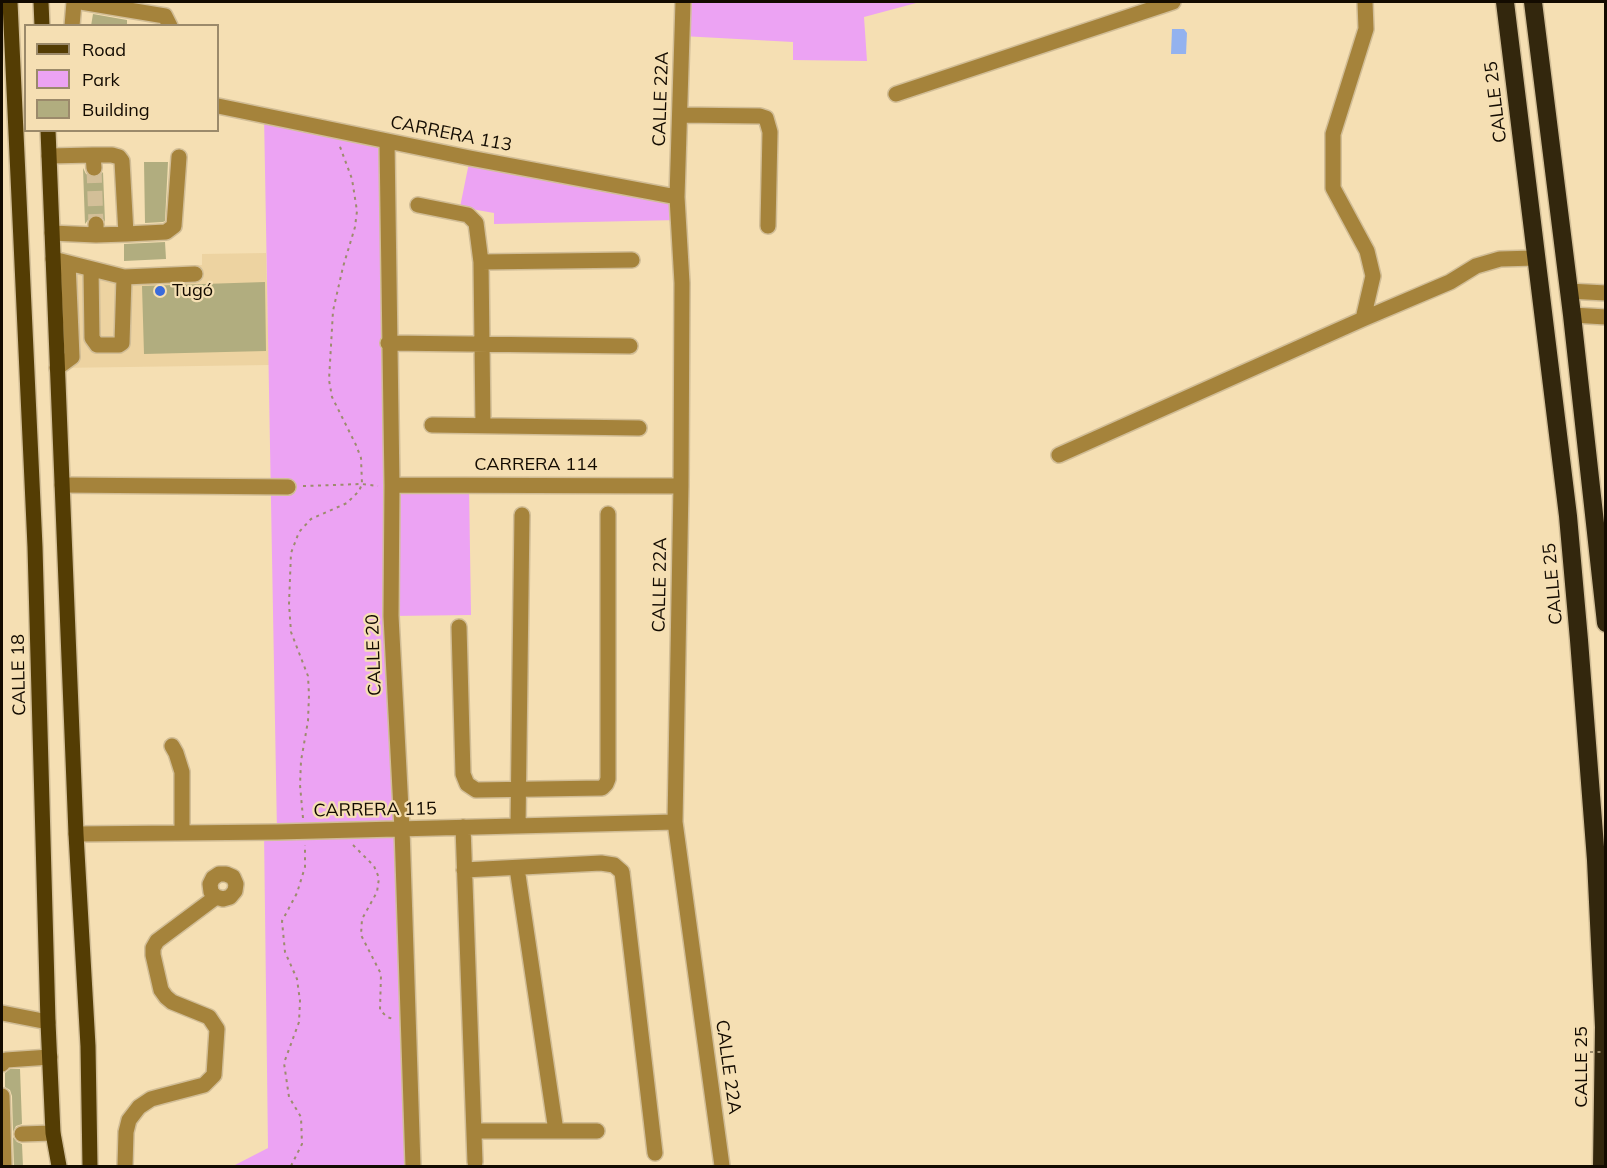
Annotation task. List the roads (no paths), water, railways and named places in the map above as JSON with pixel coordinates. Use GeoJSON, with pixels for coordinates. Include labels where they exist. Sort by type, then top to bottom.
{"type":"FeatureCollection","features":[{"type":"Feature","properties":{"kind":"highway","name":"CALLE 25"},"geometry":{"type":"LineString","coordinates":[[1505,2],[1568,516],[1596,860],[1604,1027],[1602,1167]]}},
{"type":"Feature","properties":{"kind":"highway"},"geometry":{"type":"LineString","coordinates":[[1533,2],[1572,315],[1605,623]]}},
{"type":"Feature","properties":{"kind":"main road","name":"CALLE 18"},"geometry":{"type":"LineString","coordinates":[[10,2],[35,547],[48,1022],[53,1133],[58,1167]]}},
{"type":"Feature","properties":{"kind":"main road"},"geometry":{"type":"LineString","coordinates":[[41,2],[42,24]]}},
{"type":"Feature","properties":{"kind":"main road"},"geometry":{"type":"LineString","coordinates":[[48,132],[76,834],[88,1046],[90,1167]]}},
{"type":"Feature","properties":{"kind":"street"},"geometry":{"type":"LineString","coordinates":[[72,24],[74,2]]}},
{"type":"Feature","properties":{"kind":"street"},"geometry":{"type":"LineString","coordinates":[[81,2],[165,16],[170,24]]}},
{"type":"Feature","properties":{"kind":"street"},"geometry":{"type":"LineString","coordinates":[[678,2],[689,2]]}},
{"type":"Feature","properties":{"kind":"street","name":"CALLE 22A"},"geometry":{"type":"LineString","coordinates":[[683,2],[677,197],[682,283],[675,822],[722,1167]]}},
{"type":"Feature","properties":{"kind":"street"},"geometry":{"type":"LineString","coordinates":[[1362,319],[1373,276],[1366,251],[1333,188],[1334,134],[1366,29],[1365,2]]}},
{"type":"Feature","properties":{"kind":"street"},"geometry":{"type":"LineString","coordinates":[[896,94],[1166,3]]}},
{"type":"Feature","properties":{"kind":"street","name":"CARRERA 113"},"geometry":{"type":"LineString","coordinates":[[219,106],[387,142],[677,197]]}},
{"type":"Feature","properties":{"kind":"street"},"geometry":{"type":"LineString","coordinates":[[680,115],[766,118],[770,132],[768,226]]}},
{"type":"Feature","properties":{"kind":"street","name":"CALLE 20"},"geometry":{"type":"LineString","coordinates":[[387,142],[388,343],[392,485],[391,616],[402,829],[413,1167]]}},
{"type":"Feature","properties":{"kind":"street"},"geometry":{"type":"LineString","coordinates":[[49,156],[94,161],[112,154],[119,157],[122,161],[126,234]]}},
{"type":"Feature","properties":{"kind":"street"},"geometry":{"type":"LineString","coordinates":[[52,233],[96,229],[126,234],[166,232],[174,226],[179,157]]}},
{"type":"Feature","properties":{"kind":"street"},"geometry":{"type":"LineString","coordinates":[[418,205],[468,215],[474,219],[477,227],[481,262],[483,425]]}},
{"type":"Feature","properties":{"kind":"street"},"geometry":{"type":"LineString","coordinates":[[1059,455],[1450,282],[1476,266],[1500,259],[1535,258]]}},
{"type":"Feature","properties":{"kind":"street"},"geometry":{"type":"LineString","coordinates":[[53,260],[124,277],[195,274]]}},
{"type":"Feature","properties":{"kind":"street"},"geometry":{"type":"LineString","coordinates":[[481,262],[632,260]]}},
{"type":"Feature","properties":{"kind":"street"},"geometry":{"type":"LineString","coordinates":[[57,368],[72,357],[68,263]]}},
{"type":"Feature","properties":{"kind":"street"},"geometry":{"type":"LineString","coordinates":[[92,269],[92,338],[97,345],[122,343],[124,277]]}},
{"type":"Feature","properties":{"kind":"street"},"geometry":{"type":"LineString","coordinates":[[1568,291],[1605,293]]}},
{"type":"Feature","properties":{"kind":"street"},"geometry":{"type":"LineString","coordinates":[[1572,315],[1605,317]]}},
{"type":"Feature","properties":{"kind":"street"},"geometry":{"type":"LineString","coordinates":[[388,343],[630,346]]}},
{"type":"Feature","properties":{"kind":"street"},"geometry":{"type":"LineString","coordinates":[[432,425],[639,428]]}},
{"type":"Feature","properties":{"kind":"street"},"geometry":{"type":"LineString","coordinates":[[62,485],[288,487]]}},
{"type":"Feature","properties":{"kind":"street","name":"CARRERA 114"},"geometry":{"type":"LineString","coordinates":[[392,485],[681,486]]}},
{"type":"Feature","properties":{"kind":"street"},"geometry":{"type":"LineString","coordinates":[[459,627],[462,774],[467,784],[476,790],[518,790],[598,789],[606,784],[608,779],[609,514]]}},
{"type":"Feature","properties":{"kind":"street"},"geometry":{"type":"LineString","coordinates":[[518,826],[522,515]]}},
{"type":"Feature","properties":{"kind":"street"},"geometry":{"type":"LineString","coordinates":[[172,746],[182,772],[182,832]]}},
{"type":"Feature","properties":{"kind":"street","name":"CARRERA 115"},"geometry":{"type":"LineString","coordinates":[[76,834],[675,822]]}},
{"type":"Feature","properties":{"kind":"street"},"geometry":{"type":"LineString","coordinates":[[463,828],[475,1162]]}},
{"type":"Feature","properties":{"kind":"street"},"geometry":{"type":"LineString","coordinates":[[464,870],[601,863],[614,865],[622,872],[655,1153]]}},
{"type":"Feature","properties":{"kind":"street"},"geometry":{"type":"LineString","coordinates":[[517,868],[556,1131]]}},
{"type":"Feature","properties":{"kind":"street"},"geometry":{"type":"LineString","coordinates":[[125,1167],[126,1132],[129,1120],[140,1107],[151,1099],[204,1086],[214,1075],[217,1029],[209,1017],[172,1002],[166,997],[161,990],[153,948],[157,941],[216,897]]}},
{"type":"Feature","properties":{"kind":"street"},"geometry":{"type":"LineString","coordinates":[[2,1013],[48,1022]]}},
{"type":"Feature","properties":{"kind":"street"},"geometry":{"type":"LineString","coordinates":[[2,1064],[6,1060],[50,1057]]}},
{"type":"Feature","properties":{"kind":"street"},"geometry":{"type":"LineString","coordinates":[[2,1096],[11,1134],[4,1167]]}},
{"type":"Feature","properties":{"kind":"street"},"geometry":{"type":"LineString","coordinates":[[474,1131],[597,1131]]}},
{"type":"Feature","properties":{"kind":"street"},"geometry":{"type":"LineString","coordinates":[[11,1134],[53,1133]]}},
{"type":"Feature","properties":{"kind":"water"},"geometry":{"type":"Polygon","coordinates":[[[1172,29],[1184,29],[1187,33],[1186,54],[1171,54],[1172,29]]]}},
{"type":"Feature","properties":{"kind":"tunnel"},"geometry":{"type":"LineString","coordinates":[[94,168],[96,224]]}},
{"type":"Feature","properties":{"kind":"place","name":"Tugó"},"geometry":{"type":"Point","coordinates":[160,291]}}]}
